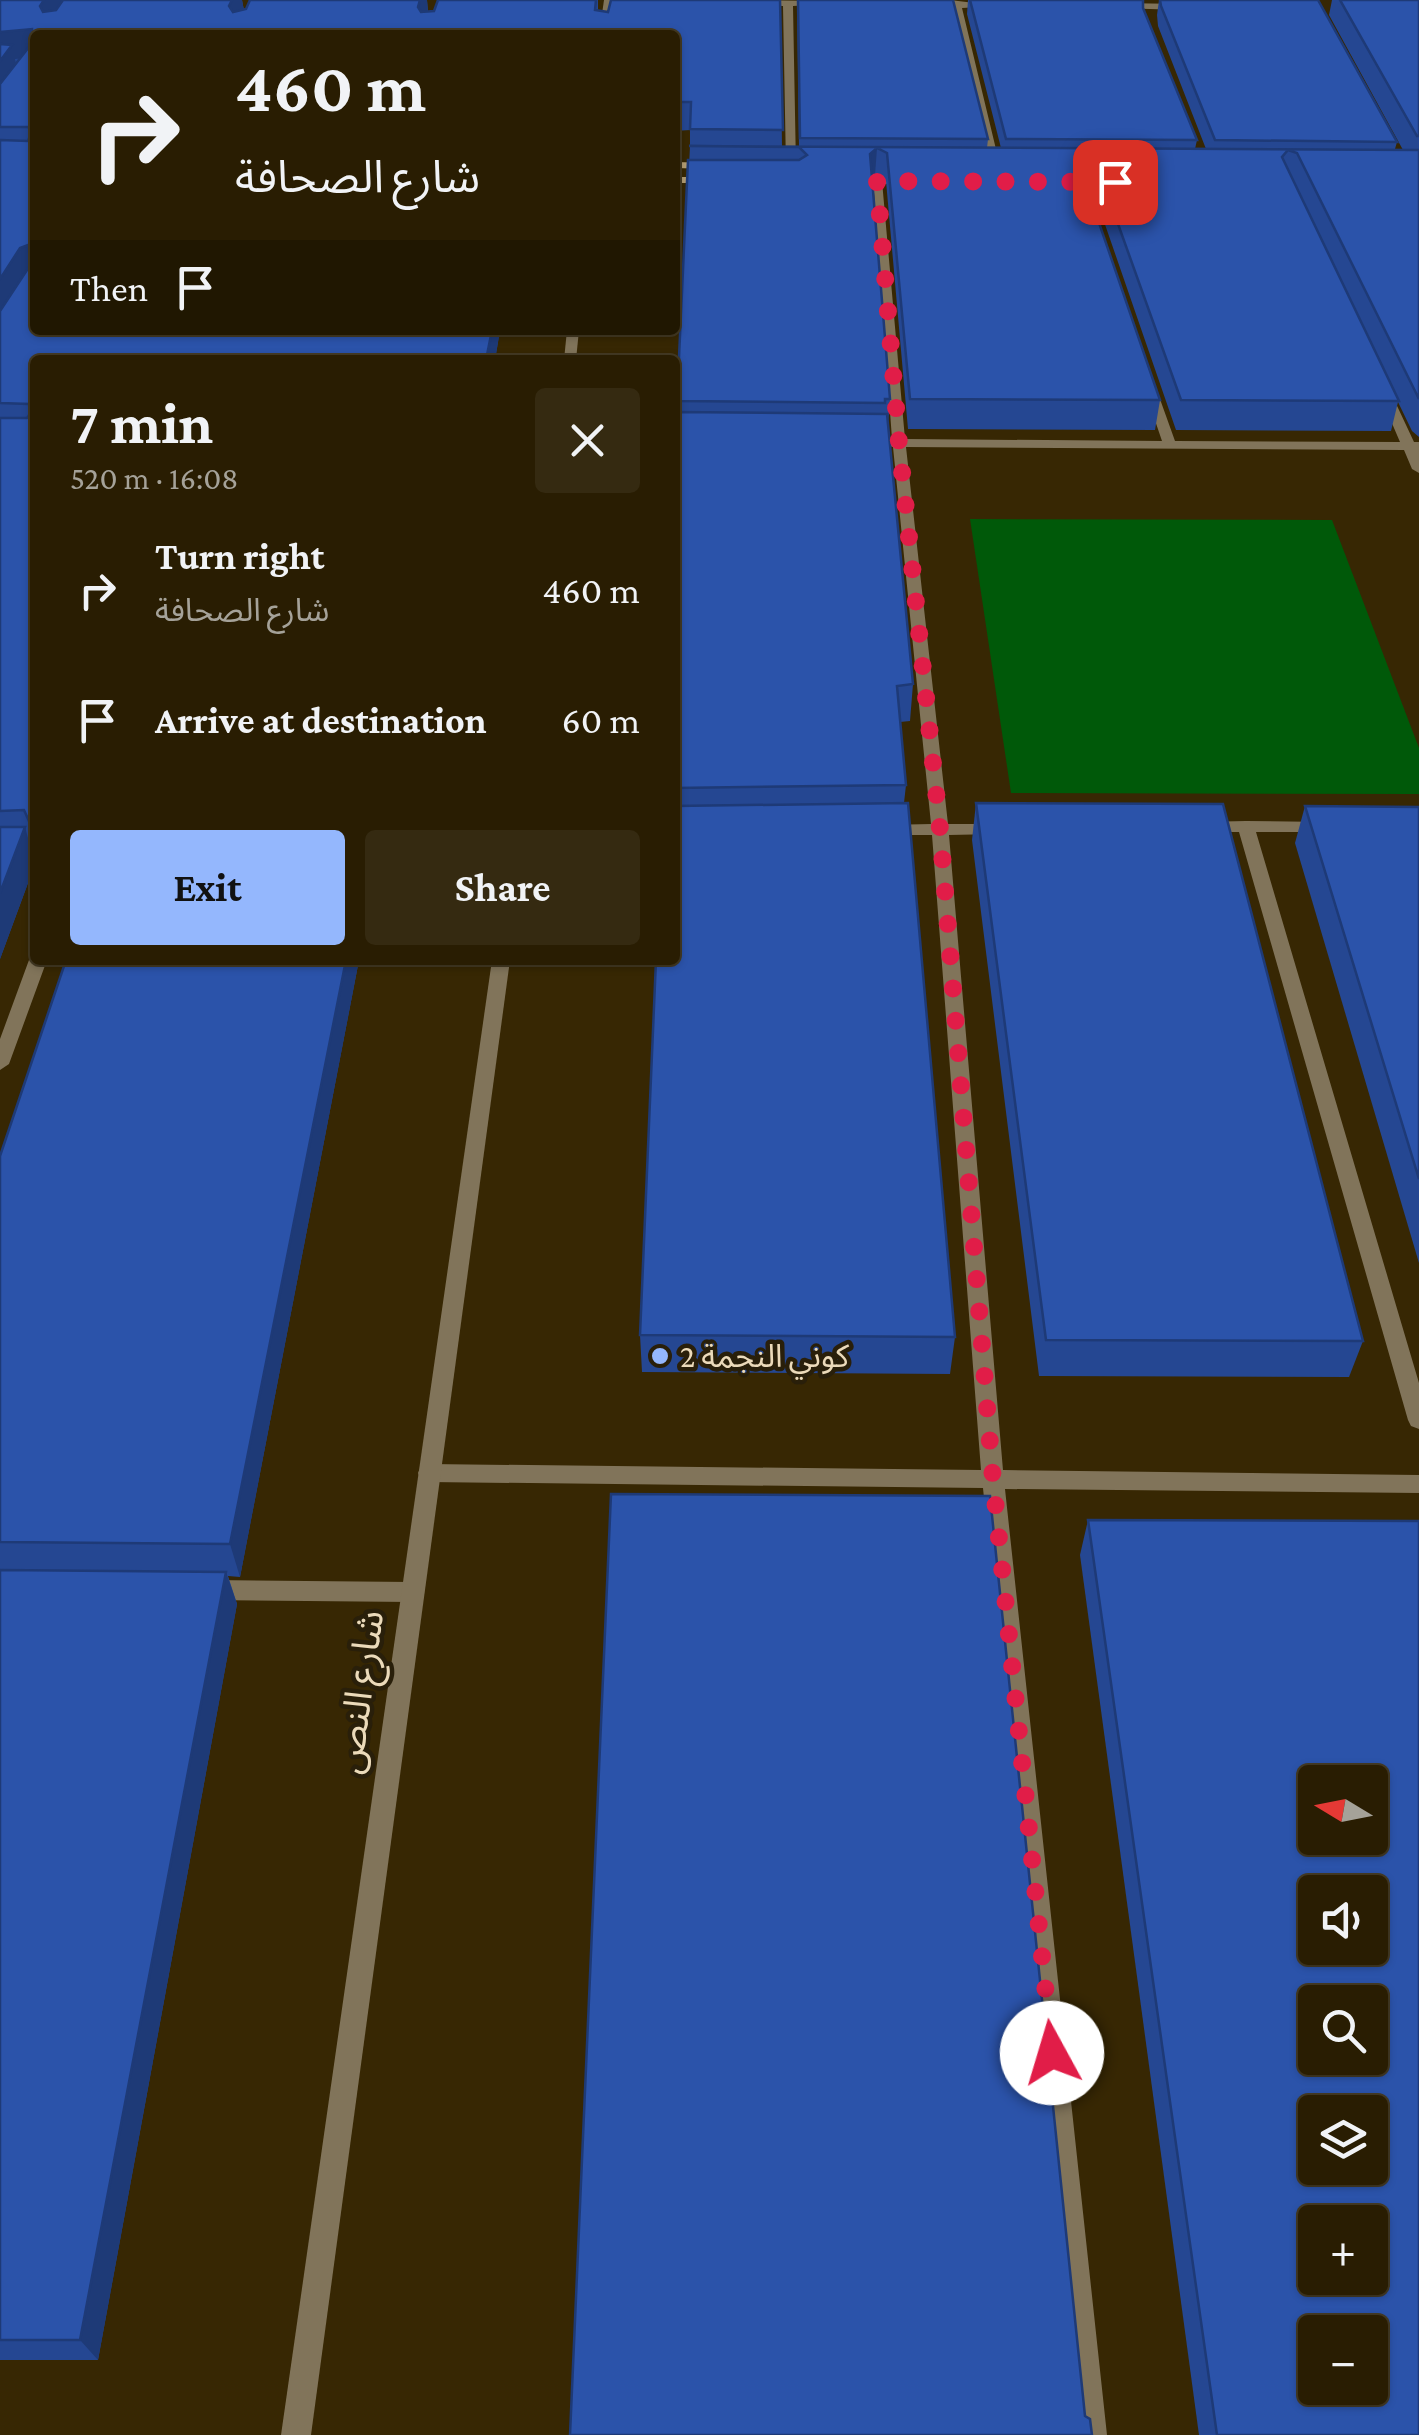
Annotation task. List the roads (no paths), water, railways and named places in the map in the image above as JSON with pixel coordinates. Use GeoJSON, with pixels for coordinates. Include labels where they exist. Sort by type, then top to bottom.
{"type":"FeatureCollection","features":[{"type":"Feature","properties":{"kind":"main road"},"geometry":{"type":"LineString","coordinates":[[680,165],[733,166]]}},
{"type":"Feature","properties":{"kind":"main road"},"geometry":{"type":"LineString","coordinates":[[772,166],[810,167]]}},
{"type":"Feature","properties":{"kind":"main road"},"geometry":{"type":"LineString","coordinates":[[847,167],[922,168]]}},
{"type":"Feature","properties":{"kind":"main road"},"geometry":{"type":"LineString","coordinates":[[979,168],[1016,168]]}},
{"type":"Feature","properties":{"kind":"main road"},"geometry":{"type":"LineString","coordinates":[[680,180],[728,180]]}},
{"type":"Feature","properties":{"kind":"main road"},"geometry":{"type":"LineString","coordinates":[[780,180],[799,181]]}},
{"type":"Feature","properties":{"kind":"main road"},"geometry":{"type":"LineString","coordinates":[[838,181],[933,181]]}},
{"type":"Feature","properties":{"kind":"main road"},"geometry":{"type":"LineString","coordinates":[[988,182],[1007,182]]}},
{"type":"Feature","properties":{"kind":"street"},"geometry":{"type":"LineString","coordinates":[[605,30],[609,1]]}},
{"type":"Feature","properties":{"kind":"street"},"geometry":{"type":"LineString","coordinates":[[788,2],[791,167]]}},
{"type":"Feature","properties":{"kind":"street"},"geometry":{"type":"LineString","coordinates":[[590,3],[629,3]]}},
{"type":"Feature","properties":{"kind":"street"},"geometry":{"type":"LineString","coordinates":[[955,3],[998,168]]}},
{"type":"Feature","properties":{"kind":"street"},"geometry":{"type":"LineString","coordinates":[[748,4],[844,4]]}},
{"type":"Feature","properties":{"kind":"street"},"geometry":{"type":"LineString","coordinates":[[918,5],[1014,6]]}},
{"type":"Feature","properties":{"kind":"street"},"geometry":{"type":"LineString","coordinates":[[1110,6],[1205,7]]}},
{"type":"Feature","properties":{"kind":"street"},"geometry":{"type":"LineString","coordinates":[[877,181],[899,443],[940,829],[993,1480],[1092,2435]]}},
{"type":"Feature","properties":{"kind":"street"},"geometry":{"type":"LineString","coordinates":[[1144,370],[1170,445]]}},
{"type":"Feature","properties":{"kind":"street"},"geometry":{"type":"LineString","coordinates":[[1376,376],[1414,446],[1419,468]]}},
{"type":"Feature","properties":{"kind":"street"},"geometry":{"type":"LineString","coordinates":[[880,443],[1414,446]]}},
{"type":"Feature","properties":{"kind":"street"},"geometry":{"type":"LineString","coordinates":[[1246,826],[1419,1420]]}},
{"type":"Feature","properties":{"kind":"street"},"geometry":{"type":"LineString","coordinates":[[1189,827],[1342,828]]}},
{"type":"Feature","properties":{"kind":"street"},"geometry":{"type":"LineString","coordinates":[[864,830],[1017,828]]}},
{"type":"Feature","properties":{"kind":"street"},"geometry":{"type":"LineString","coordinates":[[0,854],[30,854]]}},
{"type":"Feature","properties":{"kind":"street"},"geometry":{"type":"LineString","coordinates":[[0,1064],[36,965]]}},
{"type":"Feature","properties":{"kind":"street","name":"شارع النص"},"geometry":{"type":"LineString","coordinates":[[296,2435],[410,1592],[500,965]]}},
{"type":"Feature","properties":{"kind":"street"},"geometry":{"type":"LineString","coordinates":[[429,1473],[1419,1484]]}},
{"type":"Feature","properties":{"kind":"street"},"geometry":{"type":"LineString","coordinates":[[176,1590],[410,1592]]}},
{"type":"Feature","properties":{"kind":"place","name":"كوني النجمة 2"},"geometry":{"type":"Point","coordinates":[660,1356]}}]}
